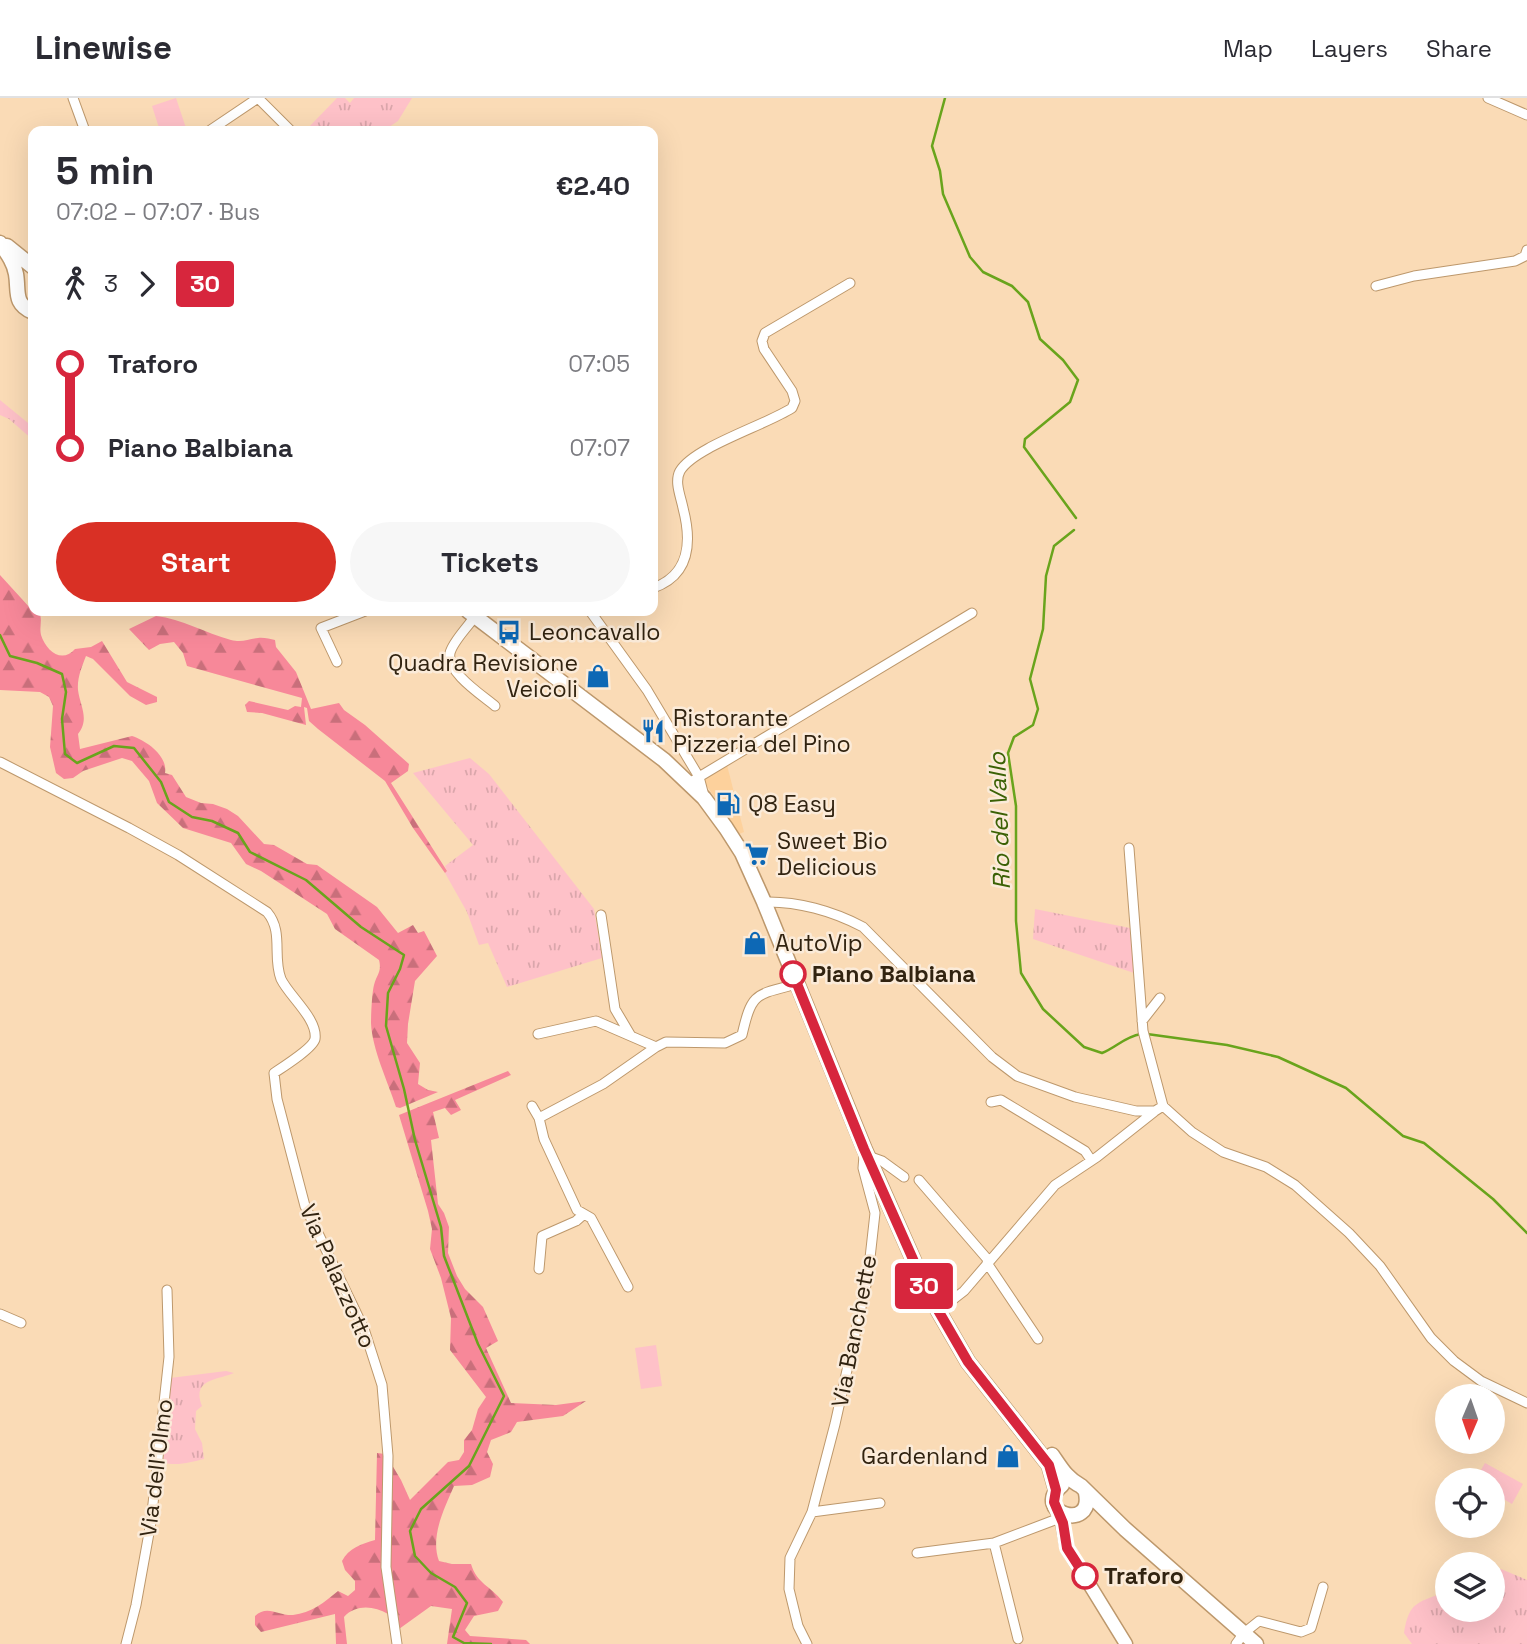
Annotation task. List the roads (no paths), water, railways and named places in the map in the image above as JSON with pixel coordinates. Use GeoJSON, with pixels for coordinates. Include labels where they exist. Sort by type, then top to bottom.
{"type":"FeatureCollection","features":[{"type":"Feature","properties":{"kind":"main road"},"geometry":{"type":"LineString","coordinates":[[0,241],[28,263]]}},
{"type":"Feature","properties":{"kind":"main road"},"geometry":{"type":"LineString","coordinates":[[0,241],[16,272],[16,290],[20,303],[28,309]]}},
{"type":"Feature","properties":{"kind":"main road"},"geometry":{"type":"LineString","coordinates":[[17,283],[20,276],[28,270]]}},
{"type":"Feature","properties":{"kind":"main road"},"geometry":{"type":"LineString","coordinates":[[474,616],[694,780],[742,853],[866,1152],[937,1311],[968,1362],[1049,1465],[1056,1490]]}},
{"type":"Feature","properties":{"kind":"main road"},"geometry":{"type":"LineString","coordinates":[[1006,1410],[1032,1433],[1073,1483]]}},
{"type":"Feature","properties":{"kind":"main road"},"geometry":{"type":"LineString","coordinates":[[1126,1644],[1067,1548],[1053,1498],[1056,1490],[1065,1483],[1081,1486],[1240,1639],[1256,1644]]}},
{"type":"Feature","properties":{"kind":"main road"},"geometry":{"type":"LineString","coordinates":[[1085,1576],[1072,1544],[1072,1526],[1078,1513],[1086,1505],[1086,1493]]}},
{"type":"Feature","properties":{"kind":"main road"},"geometry":{"type":"LineString","coordinates":[[1058,1509],[1070,1516],[1078,1513],[1099,1516],[1125,1529]]}},
{"type":"Feature","properties":{"kind":"street"},"geometry":{"type":"LineString","coordinates":[[74,98],[83,126]]}},
{"type":"Feature","properties":{"kind":"street"},"geometry":{"type":"LineString","coordinates":[[216,126],[258,98],[286,126]]}},
{"type":"Feature","properties":{"kind":"street"},"geometry":{"type":"LineString","coordinates":[[1488,98],[1527,116]]}},
{"type":"Feature","properties":{"kind":"street"},"geometry":{"type":"LineString","coordinates":[[1376,286],[1414,276],[1515,261],[1525,256],[1527,250]]}},
{"type":"Feature","properties":{"kind":"street"},"geometry":{"type":"LineString","coordinates":[[658,585],[674,577],[686,555],[685,515],[677,479],[681,470],[702,453],[792,408],[795,401],[792,391],[764,349],[762,341],[765,333],[850,283]]}},
{"type":"Feature","properties":{"kind":"street"},"geometry":{"type":"LineString","coordinates":[[596,616],[648,690],[694,780],[972,613]]}},
{"type":"Feature","properties":{"kind":"street"},"geometry":{"type":"LineString","coordinates":[[337,662],[321,628],[352,616]]}},
{"type":"Feature","properties":{"kind":"street"},"geometry":{"type":"LineString","coordinates":[[470,616],[450,652],[451,660],[457,673],[495,706]]}},
{"type":"Feature","properties":{"kind":"street","name":"Via Palazzotto"},"geometry":{"type":"LineString","coordinates":[[0,762],[178,855],[267,912],[275,922],[278,968],[282,981],[312,1022],[316,1036],[313,1044],[274,1073],[277,1099],[305,1206],[365,1329],[382,1385],[388,1456],[386,1567],[397,1644]]}},
{"type":"Feature","properties":{"kind":"street"},"geometry":{"type":"LineString","coordinates":[[1129,848],[1142,1021],[1159,1108],[1223,1152],[1266,1167],[1295,1185],[1349,1233],[1380,1266],[1431,1338],[1454,1361],[1488,1385],[1527,1403]]}},
{"type":"Feature","properties":{"kind":"street"},"geometry":{"type":"LineString","coordinates":[[764,902],[785,902],[846,918],[863,927],[992,1056],[1017,1076],[1075,1097],[1136,1111],[1159,1108]]}},
{"type":"Feature","properties":{"kind":"street"},"geometry":{"type":"LineString","coordinates":[[601,915],[615,1009],[631,1036]]}},
{"type":"Feature","properties":{"kind":"street"},"geometry":{"type":"LineString","coordinates":[[539,1118],[603,1084],[656,1046],[666,1042],[725,1043],[742,1035],[748,1006],[754,998],[797,984]]}},
{"type":"Feature","properties":{"kind":"street"},"geometry":{"type":"LineString","coordinates":[[1142,1021],[1160,999]]}},
{"type":"Feature","properties":{"kind":"street"},"geometry":{"type":"LineString","coordinates":[[538,1034],[596,1021],[656,1046]]}},
{"type":"Feature","properties":{"kind":"street"},"geometry":{"type":"LineString","coordinates":[[991,1102],[1001,1100],[1085,1151],[1091,1160]]}},
{"type":"Feature","properties":{"kind":"street"},"geometry":{"type":"LineString","coordinates":[[532,1106],[577,1210],[591,1218],[628,1287]]}},
{"type":"Feature","properties":{"kind":"street"},"geometry":{"type":"LineString","coordinates":[[937,1311],[964,1291],[1055,1185],[1159,1108]]}},
{"type":"Feature","properties":{"kind":"street"},"geometry":{"type":"LineString","coordinates":[[866,1152],[904,1177]]}},
{"type":"Feature","properties":{"kind":"street","name":"Via Banchette"},"geometry":{"type":"LineString","coordinates":[[807,1644],[798,1626],[789,1589],[790,1558],[812,1512],[868,1276],[875,1213],[863,1168],[866,1152]]}},
{"type":"Feature","properties":{"kind":"street"},"geometry":{"type":"LineString","coordinates":[[919,1180],[988,1262],[1038,1339]]}},
{"type":"Feature","properties":{"kind":"street"},"geometry":{"type":"LineString","coordinates":[[539,1269],[542,1237],[576,1221],[584,1214]]}},
{"type":"Feature","properties":{"kind":"street","name":"Via dell'Olmo"},"geometry":{"type":"LineString","coordinates":[[126,1644],[151,1522],[169,1357],[167,1290]]}},
{"type":"Feature","properties":{"kind":"street"},"geometry":{"type":"LineString","coordinates":[[0,1314],[21,1323]]}},
{"type":"Feature","properties":{"kind":"street"},"geometry":{"type":"LineString","coordinates":[[812,1512],[880,1503]]}},
{"type":"Feature","properties":{"kind":"street"},"geometry":{"type":"LineString","coordinates":[[917,1553],[994,1543],[1057,1519],[1058,1509]]}},
{"type":"Feature","properties":{"kind":"street"},"geometry":{"type":"LineString","coordinates":[[994,1543],[1018,1639]]}},
{"type":"Feature","properties":{"kind":"street"},"geometry":{"type":"LineString","coordinates":[[1240,1639],[1259,1621],[1301,1632],[1308,1631],[1323,1587]]}},
{"type":"Feature","properties":{"kind":"waterway","name":"Rio del Vallo"},"geometry":{"type":"LineString","coordinates":[[945,98],[932,146],[940,171],[943,194],[970,257],[983,272],[1012,286],[1028,302],[1040,339],[1063,360],[1078,380],[1070,402],[1025,439],[1024,447],[1076,518]]}},
{"type":"Feature","properties":{"kind":"waterway","name":"Rio del Vallo"},"geometry":{"type":"LineString","coordinates":[[1074,530],[1054,546],[1046,576],[1043,629],[1030,679],[1038,709],[1033,725],[1014,737],[1008,753],[1016,806],[1016,921],[1021,973],[1043,1009],[1084,1047],[1102,1053],[1130,1037],[1141,1034]]}},
{"type":"Feature","properties":{"kind":"waterway"},"geometry":{"type":"LineString","coordinates":[[0,635],[10,656],[37,663],[62,674],[66,692],[62,719],[65,754],[77,763],[114,746],[134,748],[161,782],[169,802],[192,817],[212,821],[238,833],[250,852],[306,880],[361,927],[404,955],[388,993],[386,1026],[415,1140],[441,1227],[444,1256],[478,1344],[504,1396],[469,1466],[421,1509],[410,1531],[415,1556],[431,1573],[455,1587],[467,1603],[453,1637],[464,1643],[491,1644]]}},
{"type":"Feature","properties":{"kind":"waterway","name":"Rio del Vallo"},"geometry":{"type":"LineString","coordinates":[[1147,1034],[1227,1045],[1278,1057],[1346,1088],[1403,1136],[1424,1143],[1493,1199],[1527,1233]]}},
{"type":"Feature","properties":{"kind":"place","name":"Leoncavallo"},"geometry":{"type":"Point","coordinates":[509,632]}},
{"type":"Feature","properties":{"kind":"place","name":"Quadra Revisione Veicoli"},"geometry":{"type":"Point","coordinates":[598,676]}},
{"type":"Feature","properties":{"kind":"place","name":"Ristorante Pizzeria del Pino"},"geometry":{"type":"Point","coordinates":[653,731]}},
{"type":"Feature","properties":{"kind":"place","name":"Q8 Easy"},"geometry":{"type":"Point","coordinates":[728,804]}},
{"type":"Feature","properties":{"kind":"place","name":"Sweet Bio Delicious"},"geometry":{"type":"Point","coordinates":[757,854]}},
{"type":"Feature","properties":{"kind":"place","name":"AutoVip"},"geometry":{"type":"Point","coordinates":[755,943]}},
{"type":"Feature","properties":{"kind":"place","name":"Piano Balbiana"},"geometry":{"type":"Point","coordinates":[793,974]}},
{"type":"Feature","properties":{"kind":"place","name":"Gardenland"},"geometry":{"type":"Point","coordinates":[1008,1456]}},
{"type":"Feature","properties":{"kind":"place","name":"Traforo"},"geometry":{"type":"Point","coordinates":[1085,1576]}}]}
